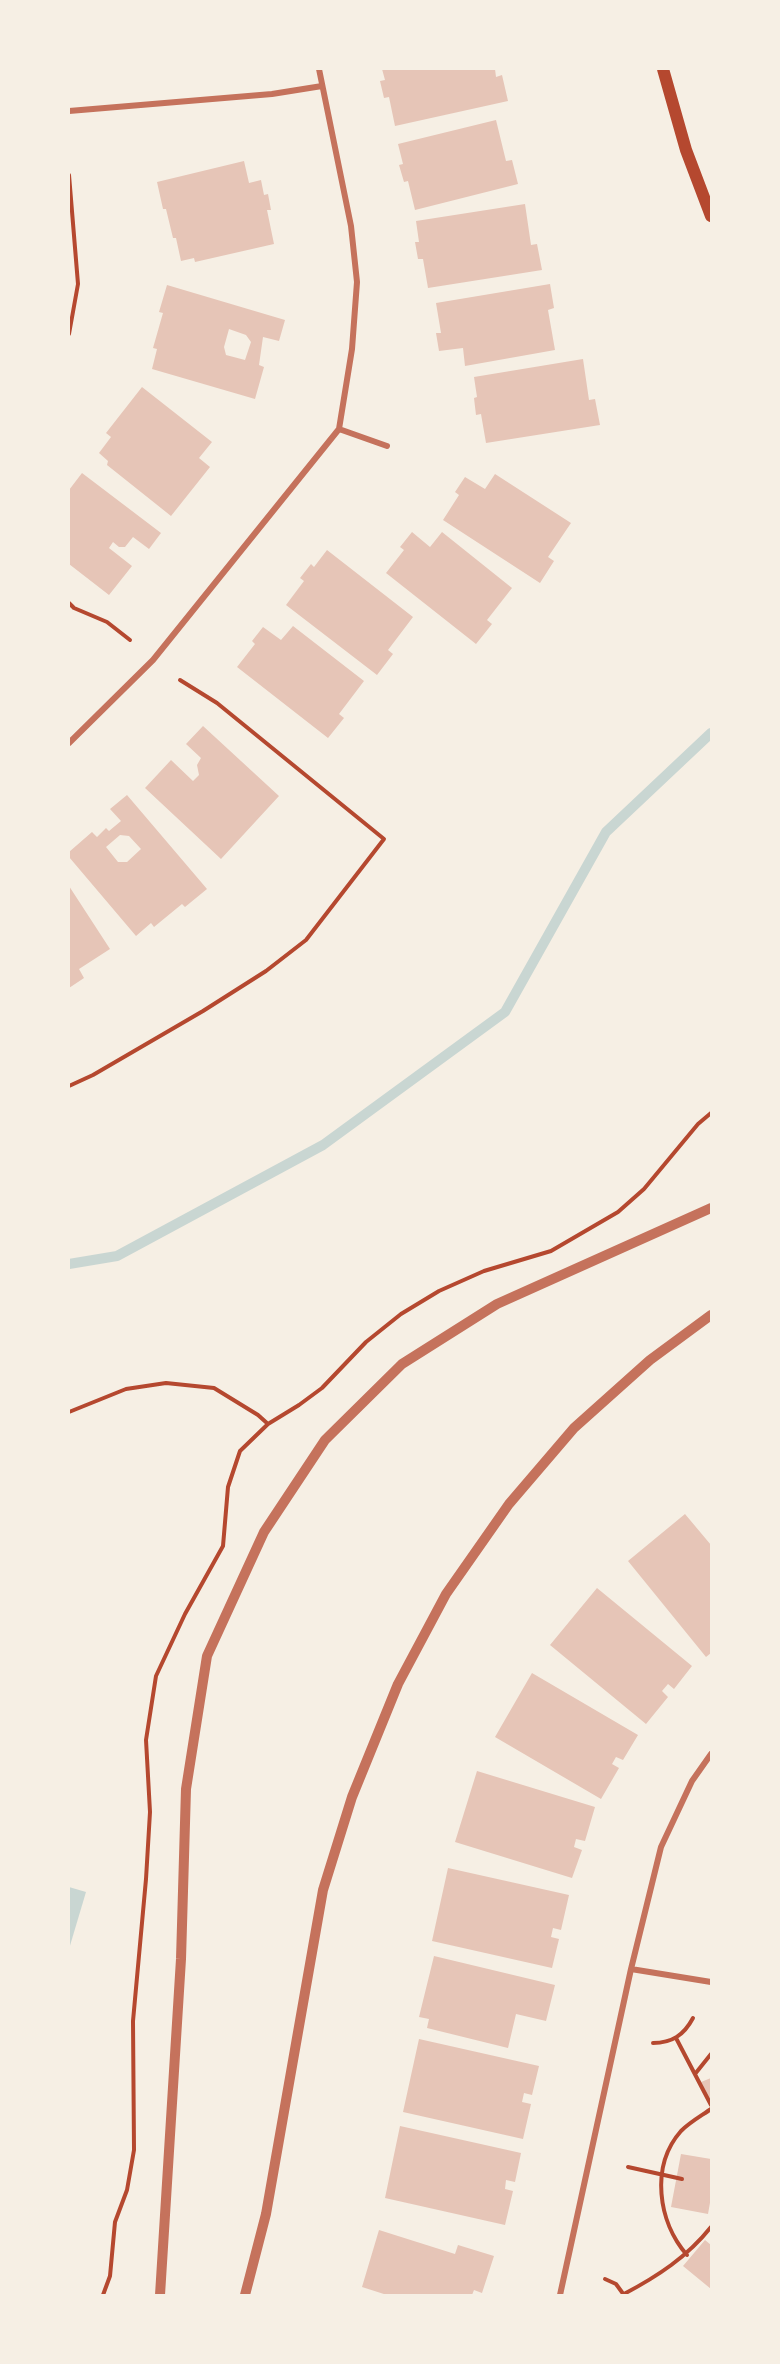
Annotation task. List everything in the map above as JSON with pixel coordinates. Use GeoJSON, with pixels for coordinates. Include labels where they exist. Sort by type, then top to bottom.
{"type":"FeatureCollection","features":[{"type":"Feature","properties":{"kind":"main road"},"geometry":{"type":"LineString","coordinates":[[663,69],[686,150],[711,216]]}},
{"type":"Feature","properties":{"kind":"street"},"geometry":{"type":"LineString","coordinates":[[69,743],[160,651],[339,429],[352,349],[357,282],[351,226],[319,69]]}},
{"type":"Feature","properties":{"kind":"street"},"geometry":{"type":"LineString","coordinates":[[69,111],[272,94],[322,86]]}},
{"type":"Feature","properties":{"kind":"street"},"geometry":{"type":"LineString","coordinates":[[339,429],[387,446]]}},
{"type":"Feature","properties":{"kind":"street"},"geometry":{"type":"LineString","coordinates":[[160,2295],[182,1959],[186,1789],[207,1656],[264,1532],[325,1440],[402,1364],[497,1304],[711,1208]]}},
{"type":"Feature","properties":{"kind":"street"},"geometry":{"type":"LineString","coordinates":[[245,2295],[266,2214],[323,1890],[352,1797],[398,1684],[446,1594],[516,1496],[574,1428],[650,1360],[711,1315]]}},
{"type":"Feature","properties":{"kind":"street"},"geometry":{"type":"LineString","coordinates":[[560,2295],[631,1969],[661,1847],[692,1781],[711,1754]]}},
{"type":"Feature","properties":{"kind":"street"},"geometry":{"type":"LineString","coordinates":[[631,1969],[711,1982]]}},
{"type":"Feature","properties":{"kind":"path"},"geometry":{"type":"LineString","coordinates":[[69,175],[78,284],[69,334]]}},
{"type":"Feature","properties":{"kind":"path"},"geometry":{"type":"LineString","coordinates":[[69,603],[74,608],[107,622],[130,640]]}},
{"type":"Feature","properties":{"kind":"path"},"geometry":{"type":"LineString","coordinates":[[69,1086],[93,1075],[203,1011],[266,971],[306,940],[384,839],[217,704],[180,680]]}},
{"type":"Feature","properties":{"kind":"path"},"geometry":{"type":"LineString","coordinates":[[69,1412],[126,1389],[166,1383],[214,1388],[258,1414],[268,1424],[322,1388],[366,1342],[401,1314],[439,1291],[484,1271],[551,1251],[618,1212],[644,1189],[698,1124],[711,1113]]}},
{"type":"Feature","properties":{"kind":"path"},"geometry":{"type":"LineString","coordinates":[[653,2043],[664,2043],[676,2038],[687,2029],[693,2018]]}},
{"type":"Feature","properties":{"kind":"path"},"geometry":{"type":"LineString","coordinates":[[676,2038],[711,2107],[681,2132],[671,2147],[663,2175],[661,2201],[664,2212],[674,2239],[687,2254]]}},
{"type":"Feature","properties":{"kind":"path"},"geometry":{"type":"LineString","coordinates":[[695,2074],[711,2054]]}},
{"type":"Feature","properties":{"kind":"path"},"geometry":{"type":"LineString","coordinates":[[628,2167],[682,2179]]}},
{"type":"Feature","properties":{"kind":"path"},"geometry":{"type":"LineString","coordinates":[[605,2279],[616,2284],[624,2294],[655,2277],[687,2254],[711,2227]]}},
{"type":"Feature","properties":{"kind":"shaded area"},"geometry":{"type":"Polygon","coordinates":[[[69,1887],[86,1892],[69,1949],[69,1887]]]}},
{"type":"Feature","properties":{"kind":"building"},"geometry":{"type":"Polygon","coordinates":[[[382,69],[495,69],[496,77],[502,75],[508,101],[395,126],[389,97],[384,98],[380,81],[385,80],[382,69]]]}},
{"type":"Feature","properties":{"kind":"building"},"geometry":{"type":"Polygon","coordinates":[[[496,120],[506,161],[512,160],[518,184],[415,210],[408,181],[404,182],[399,165],[403,164],[398,144],[496,120]]]}},
{"type":"Feature","properties":{"kind":"building"},"geometry":{"type":"Polygon","coordinates":[[[244,161],[249,183],[261,180],[264,195],[268,194],[271,210],[267,210],[274,244],[195,262],[194,258],[181,261],[166,209],[163,209],[157,182],[244,161]]]}},
{"type":"Feature","properties":{"kind":"building"},"geometry":{"type":"Polygon","coordinates":[[[525,204],[531,245],[537,244],[542,270],[428,288],[423,259],[418,259],[415,242],[419,242],[416,221],[525,204]]]}},
{"type":"Feature","properties":{"kind":"building"},"geometry":{"type":"Polygon","coordinates":[[[550,284],[554,308],[548,310],[555,350],[465,366],[463,348],[439,351],[436,333],[441,333],[436,303],[550,284]]]}},
{"type":"Feature","properties":{"kind":"building"},"geometry":{"type":"Polygon","coordinates":[[[167,285],[285,320],[279,341],[263,337],[259,365],[264,367],[255,399],[152,369],[157,349],[153,348],[163,313],[159,312],[167,285]],[[229,329],[224,347],[226,355],[245,360],[251,342],[246,335],[229,329]]]}},
{"type":"Feature","properties":{"kind":"building"},"geometry":{"type":"Polygon","coordinates":[[[583,359],[589,400],[595,399],[600,425],[486,443],[481,414],[476,415],[474,398],[477,397],[474,377],[583,359]]]}},
{"type":"Feature","properties":{"kind":"building"},"geometry":{"type":"Polygon","coordinates":[[[142,387],[212,442],[199,458],[210,467],[171,516],[107,465],[108,461],[99,453],[111,437],[106,433],[142,387]]]}},
{"type":"Feature","properties":{"kind":"building"},"geometry":{"type":"Polygon","coordinates":[[[82,473],[161,533],[149,549],[133,537],[125,547],[119,547],[113,542],[109,548],[132,566],[109,595],[69,564],[69,490],[82,473]]]}},
{"type":"Feature","properties":{"kind":"building"},"geometry":{"type":"Polygon","coordinates":[[[495,474],[571,523],[548,557],[554,561],[540,583],[443,520],[459,495],[455,492],[465,477],[485,489],[495,474]]]}},
{"type":"Feature","properties":{"kind":"building"},"geometry":{"type":"Polygon","coordinates":[[[412,532],[430,547],[442,532],[512,588],[487,620],[492,624],[476,644],[386,573],[404,550],[400,547],[412,532]]]}},
{"type":"Feature","properties":{"kind":"building"},"geometry":{"type":"Polygon","coordinates":[[[327,550],[413,617],[388,650],[393,654],[377,675],[286,605],[304,581],[300,578],[311,564],[314,567],[327,550]]]}},
{"type":"Feature","properties":{"kind":"building"},"geometry":{"type":"Polygon","coordinates":[[[293,626],[364,681],[339,714],[344,718],[328,738],[237,667],[255,644],[252,641],[263,627],[281,640],[293,626]]]}},
{"type":"Feature","properties":{"kind":"building"},"geometry":{"type":"Polygon","coordinates":[[[203,726],[279,796],[221,859],[145,788],[171,760],[193,781],[199,775],[197,765],[201,758],[186,744],[203,726]]]}},
{"type":"Feature","properties":{"kind":"building"},"geometry":{"type":"Polygon","coordinates":[[[127,795],[207,889],[185,907],[182,904],[154,927],[151,923],[136,936],[69,857],[69,852],[92,832],[97,837],[106,828],[109,831],[121,821],[110,809],[127,795]],[[120,835],[106,847],[118,862],[127,862],[141,849],[129,836],[120,835]]]}},
{"type":"Feature","properties":{"kind":"building"},"geometry":{"type":"Polygon","coordinates":[[[69,886],[110,949],[79,969],[84,978],[69,988],[69,886]]]}},
{"type":"Feature","properties":{"kind":"building"},"geometry":{"type":"Polygon","coordinates":[[[685,1514],[711,1545],[711,1653],[706,1657],[628,1561],[685,1514]]]}},
{"type":"Feature","properties":{"kind":"building"},"geometry":{"type":"Polygon","coordinates":[[[597,1588],[692,1666],[674,1689],[668,1684],[662,1691],[668,1697],[646,1724],[550,1645],[597,1588]]]}},
{"type":"Feature","properties":{"kind":"building"},"geometry":{"type":"Polygon","coordinates":[[[532,1673],[638,1735],[623,1760],[616,1757],[612,1764],[619,1768],[601,1799],[495,1737],[532,1673]]]}},
{"type":"Feature","properties":{"kind":"building"},"geometry":{"type":"Polygon","coordinates":[[[477,1771],[595,1807],[585,1841],[576,1839],[574,1847],[582,1850],[572,1878],[455,1842],[477,1771]]]}},
{"type":"Feature","properties":{"kind":"building"},"geometry":{"type":"Polygon","coordinates":[[[448,1868],[569,1895],[561,1930],[553,1928],[551,1937],[559,1939],[552,1968],[432,1941],[448,1868]]]}},
{"type":"Feature","properties":{"kind":"building"},"geometry":{"type":"Polygon","coordinates":[[[434,1956],[555,1985],[546,2021],[516,2014],[508,2048],[427,2028],[429,2019],[419,2017],[434,1956]]]}},
{"type":"Feature","properties":{"kind":"building"},"geometry":{"type":"Polygon","coordinates":[[[419,2039],[539,2066],[532,2095],[524,2093],[522,2102],[531,2104],[523,2139],[403,2112],[419,2039]]]}},
{"type":"Feature","properties":{"kind":"building"},"geometry":{"type":"Polygon","coordinates":[[[711,2078],[711,2104],[701,2082],[711,2078]]]}},
{"type":"Feature","properties":{"kind":"building"},"geometry":{"type":"Polygon","coordinates":[[[400,2126],[521,2153],[515,2182],[506,2180],[505,2189],[513,2191],[505,2225],[385,2198],[400,2126]]]}},
{"type":"Feature","properties":{"kind":"building"},"geometry":{"type":"Polygon","coordinates":[[[681,2154],[711,2159],[711,2197],[708,2214],[671,2207],[681,2154]]]}},
{"type":"Feature","properties":{"kind":"building"},"geometry":{"type":"Polygon","coordinates":[[[379,2230],[455,2254],[458,2245],[494,2256],[482,2293],[474,2290],[472,2295],[387,2295],[362,2287],[379,2230]]]}},
{"type":"Feature","properties":{"kind":"building"},"geometry":{"type":"Polygon","coordinates":[[[705,2240],[711,2245],[711,2289],[683,2266],[705,2240]]]}},
{"type":"Feature","properties":{"kind":"waterway"},"geometry":{"type":"LineString","coordinates":[[69,1264],[117,1256],[323,1145],[505,1012],[606,832],[711,733]]}}]}
